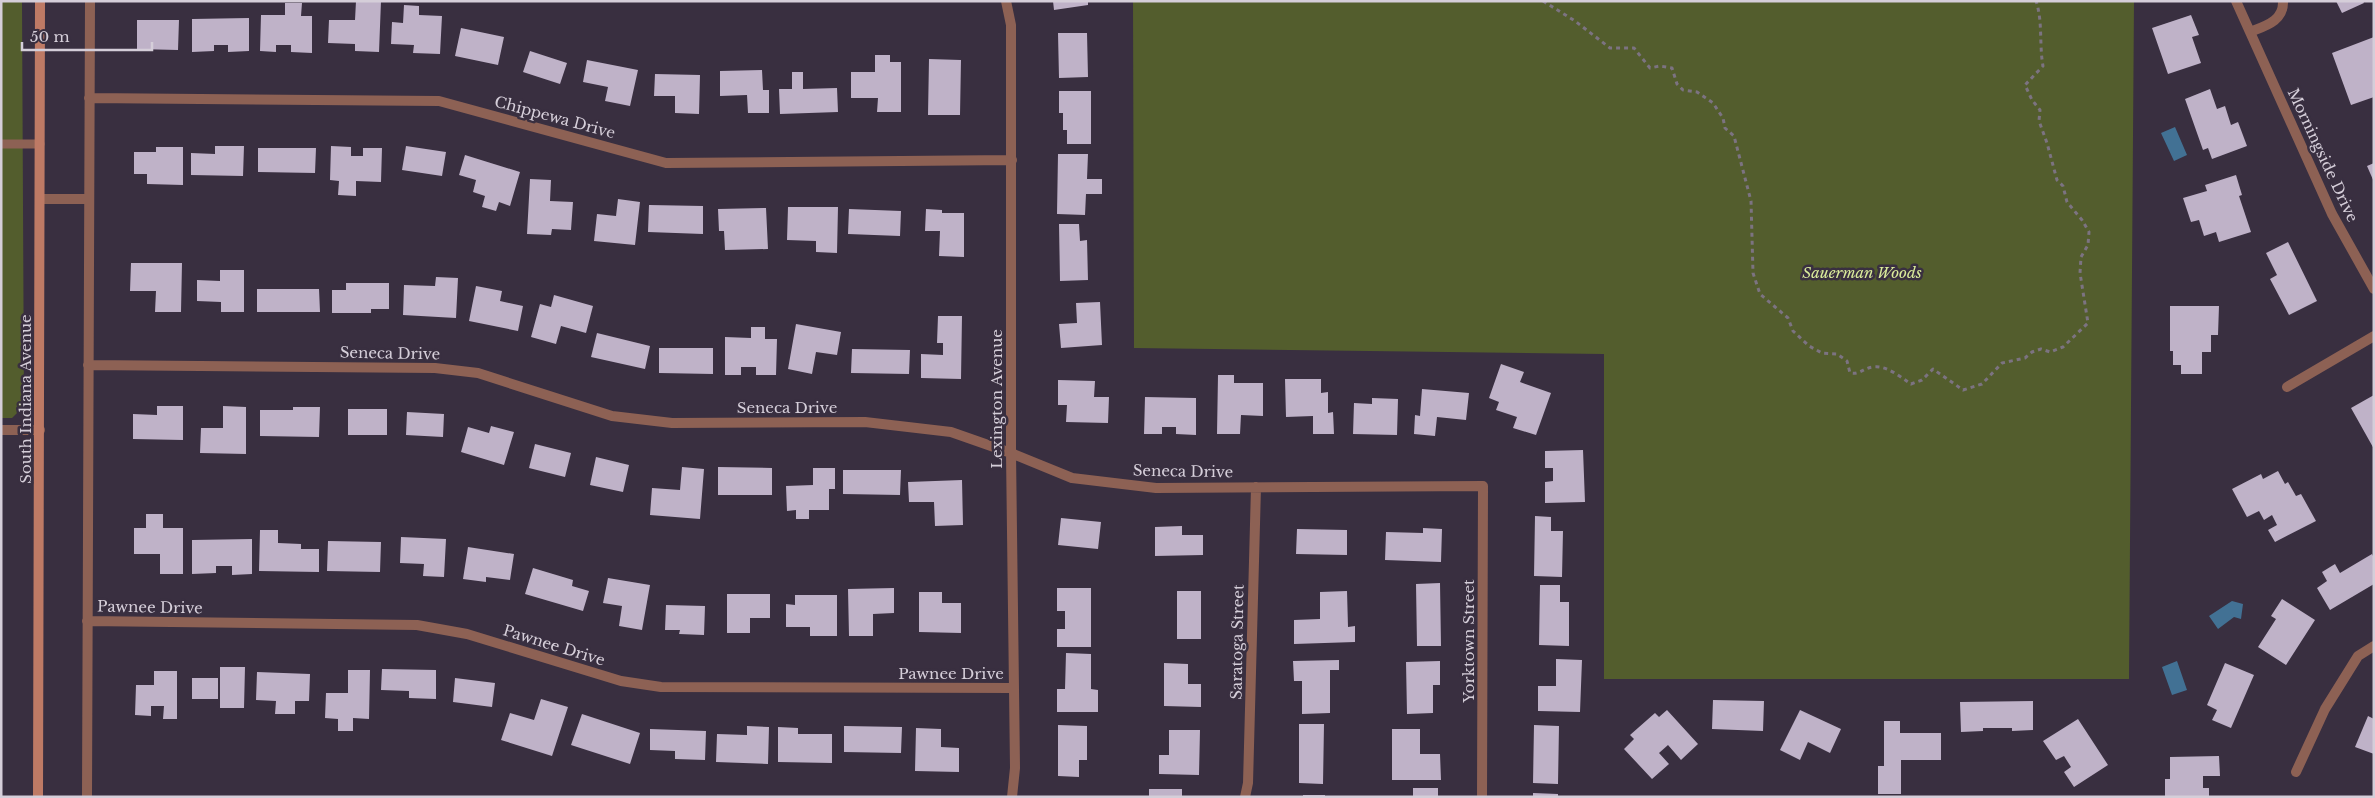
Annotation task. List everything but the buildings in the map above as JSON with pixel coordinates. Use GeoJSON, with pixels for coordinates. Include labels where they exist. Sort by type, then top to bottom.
{"type":"FeatureCollection","features":[{"type":"Feature","properties":{"kind":"main road","name":"South Indiana Avenue"},"geometry":{"type":"LineString","coordinates":[[38,797],[40,1]]}},
{"type":"Feature","properties":{"kind":"street"},"geometry":{"type":"LineString","coordinates":[[87,797],[90,1]]}},
{"type":"Feature","properties":{"kind":"street","name":"Lexington Avenue"},"geometry":{"type":"LineString","coordinates":[[1006,1],[1011,25],[1011,453],[1015,768],[1012,797]]}},
{"type":"Feature","properties":{"kind":"street","name":"Morningside Drive"},"geometry":{"type":"LineString","coordinates":[[2236,1],[2332,214],[2374,289]]}},
{"type":"Feature","properties":{"kind":"street"},"geometry":{"type":"LineString","coordinates":[[2250,32],[2272,23],[2280,16],[2284,1]]}},
{"type":"Feature","properties":{"kind":"street","name":"Chippewa Drive"},"geometry":{"type":"LineString","coordinates":[[89,98],[438,101],[666,162],[1012,160]]}},
{"type":"Feature","properties":{"kind":"street"},"geometry":{"type":"LineString","coordinates":[[40,198],[89,198]]}},
{"type":"Feature","properties":{"kind":"street"},"geometry":{"type":"LineString","coordinates":[[2287,387],[2374,336]]}},
{"type":"Feature","properties":{"kind":"street","name":"Seneca Drive"},"geometry":{"type":"LineString","coordinates":[[88,365],[435,368],[478,373],[612,416],[672,423],[866,422],[951,432],[1011,453],[1072,478],[1156,488],[1483,486]]}},
{"type":"Feature","properties":{"kind":"street"},"geometry":{"type":"LineString","coordinates":[[1,430],[40,430]]}},
{"type":"Feature","properties":{"kind":"street","name":"Yorktown Street"},"geometry":{"type":"LineString","coordinates":[[1482,797],[1483,486]]}},
{"type":"Feature","properties":{"kind":"street","name":"Saratoga Street"},"geometry":{"type":"LineString","coordinates":[[1245,797],[1248,784],[1256,487]]}},
{"type":"Feature","properties":{"kind":"street","name":"Pawnee Drive"},"geometry":{"type":"LineString","coordinates":[[87,621],[417,625],[467,634],[621,681],[661,687],[1013,688]]}},
{"type":"Feature","properties":{"kind":"street"},"geometry":{"type":"LineString","coordinates":[[2296,772],[2325,709],[2358,656],[2374,646]]}},
{"type":"Feature","properties":{"kind":"lane"},"geometry":{"type":"LineString","coordinates":[[1,144],[40,144]]}},
{"type":"Feature","properties":{"kind":"path"},"geometry":{"type":"LineString","coordinates":[[1543,1],[1575,21],[1610,48],[1634,48],[1650,68],[1660,66],[1672,68],[1676,84],[1683,90],[1697,92],[1713,103],[1723,118],[1726,128],[1734,136],[1743,165],[1745,184],[1751,201],[1753,273],[1760,294],[1788,318],[1794,332],[1809,346],[1822,353],[1837,354],[1847,361],[1850,373],[1857,375],[1874,366],[1889,370],[1911,384],[1922,380],[1932,369],[1963,390],[1982,384],[2002,363],[2025,358],[2032,352],[2041,349],[2050,352],[2063,347],[2088,323],[2088,313],[2082,294],[2080,273],[2081,257],[2088,245],[2089,232],[2067,202],[2063,186],[2057,180],[2039,121],[2040,110],[2032,100],[2025,85],[2043,66],[2039,47],[2040,13],[2036,1]]}},
{"type":"Feature","properties":{"kind":"green space"},"geometry":{"type":"Polygon","coordinates":[[[1,1],[22,1],[24,406],[12,418],[1,418],[1,1]]]}},
{"type":"Feature","properties":{"kind":"green space","name":"Sauerman Woods"},"geometry":{"type":"Polygon","coordinates":[[[1133,1],[2134,1],[2129,679],[1604,679],[1604,354],[1134,348],[1133,1]]]}},
{"type":"Feature","properties":{"kind":"water"},"geometry":{"type":"Polygon","coordinates":[[[2175,127],[2187,155],[2174,161],[2161,133],[2175,127]]]}},
{"type":"Feature","properties":{"kind":"water"},"geometry":{"type":"Polygon","coordinates":[[[2232,601],[2243,604],[2241,619],[2234,617],[2218,629],[2209,616],[2232,601]]]}},
{"type":"Feature","properties":{"kind":"water"},"geometry":{"type":"Polygon","coordinates":[[[2177,661],[2187,690],[2172,695],[2162,667],[2177,661]]]}}]}
